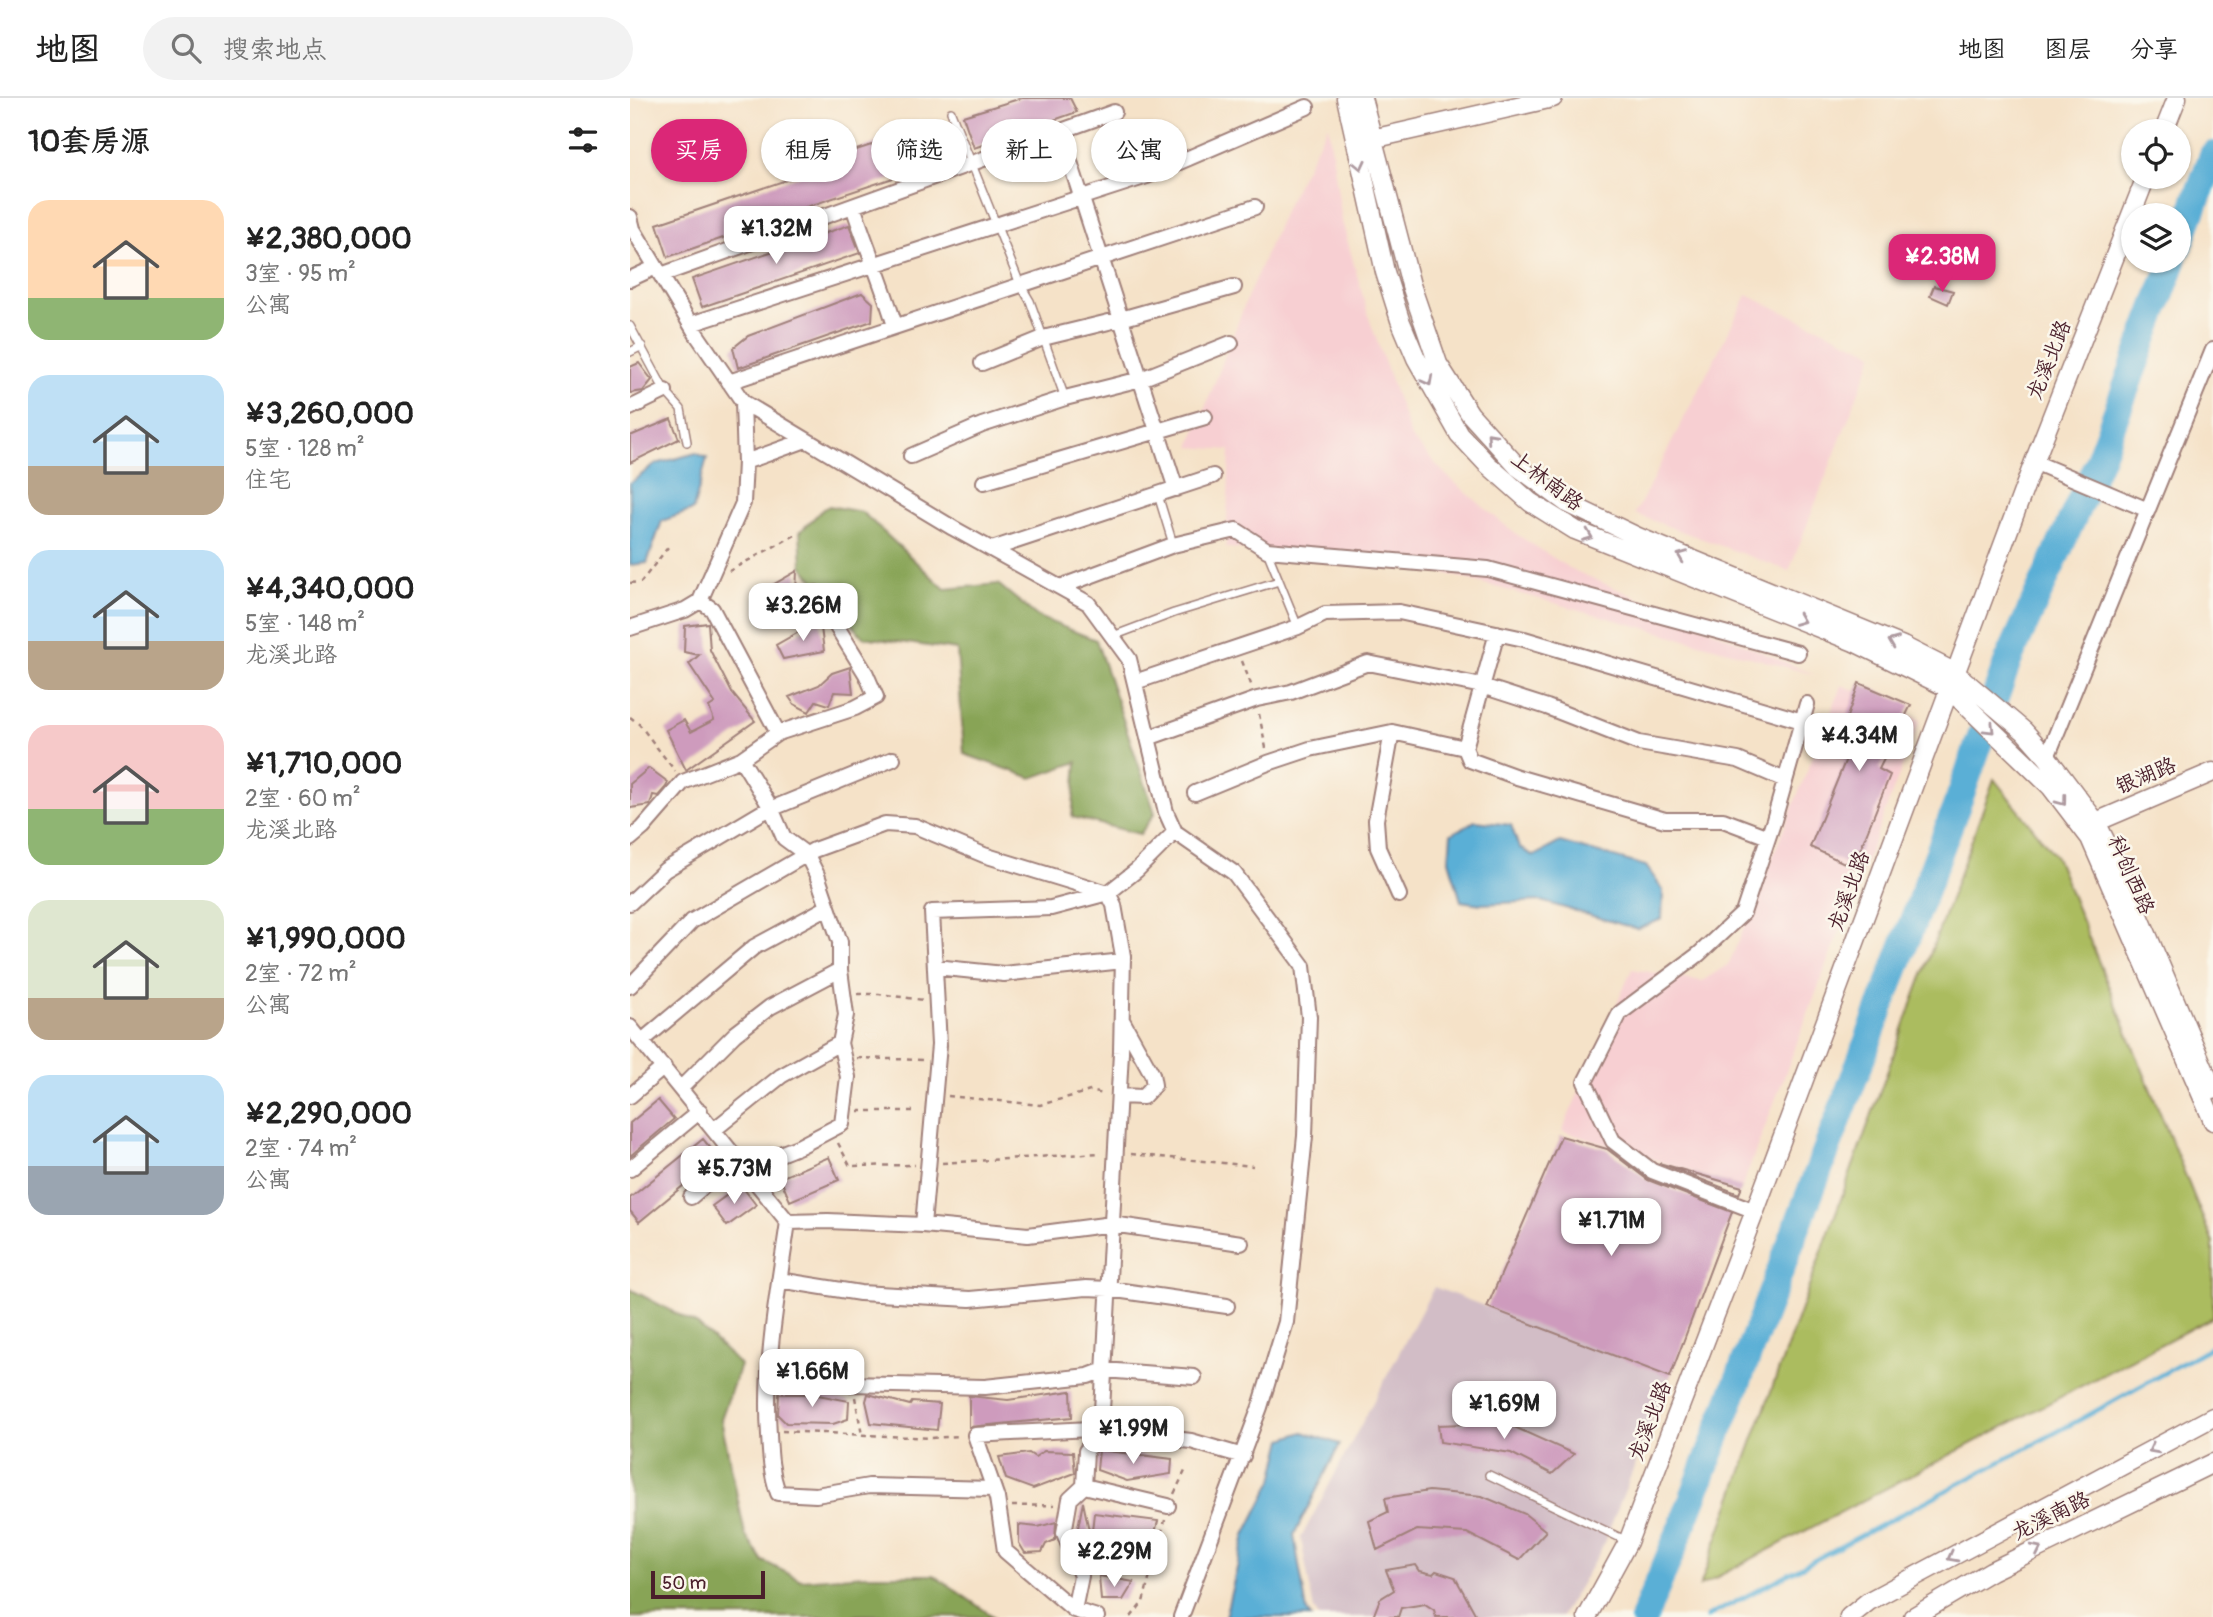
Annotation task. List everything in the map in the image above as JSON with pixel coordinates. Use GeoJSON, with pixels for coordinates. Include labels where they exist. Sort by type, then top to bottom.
{"type":"FeatureCollection","features":[{"type":"Feature","properties":{"kind":"street","name":"上林南路"},"geometry":{"type":"LineString","coordinates":[[1346,98],[1385,272],[1400,320],[1436,397],[1459,434],[1487,464],[1530,502],[1575,530],[1951,680]]}},
{"type":"Feature","properties":{"kind":"street","name":"上林南路"},"geometry":{"type":"LineString","coordinates":[[1362,98],[1411,285],[1438,364],[1470,414],[1518,467],[1567,503],[1638,537],[1903,646],[1951,680]]}},
{"type":"Feature","properties":{"kind":"street"},"geometry":{"type":"LineString","coordinates":[[1372,139],[1553,98]]}},
{"type":"Feature","properties":{"kind":"street"},"geometry":{"type":"LineString","coordinates":[[2169,119],[2177,98]]}},
{"type":"Feature","properties":{"kind":"street"},"geometry":{"type":"LineString","coordinates":[[691,324],[1147,176],[1307,107]]}},
{"type":"Feature","properties":{"kind":"street"},"geometry":{"type":"LineString","coordinates":[[1077,125],[1114,112]]}},
{"type":"Feature","properties":{"kind":"street"},"geometry":{"type":"LineString","coordinates":[[630,279],[981,160]]}},
{"type":"Feature","properties":{"kind":"street"},"geometry":{"type":"LineString","coordinates":[[1077,182],[1176,489]]}},
{"type":"Feature","properties":{"kind":"street","name":"龙溪北路"},"geometry":{"type":"LineString","coordinates":[[1587,1617],[1628,1542],[1755,1211],[1951,680],[2141,189]]}},
{"type":"Feature","properties":{"kind":"street"},"geometry":{"type":"LineString","coordinates":[[853,205],[895,326]]}},
{"type":"Feature","properties":{"kind":"street"},"geometry":{"type":"LineString","coordinates":[[729,382],[1255,207]]}},
{"type":"Feature","properties":{"kind":"street"},"geometry":{"type":"LineString","coordinates":[[630,217],[633,229],[658,271],[743,402],[1088,603],[1129,659],[1166,812],[1175,832],[1234,873],[1303,966],[1308,1017],[1305,1136],[1286,1322],[1260,1407],[1181,1617]]}},
{"type":"Feature","properties":{"kind":"street"},"geometry":{"type":"LineString","coordinates":[[982,363],[1043,338],[1234,287]]}},
{"type":"Feature","properties":{"kind":"street"},"geometry":{"type":"LineString","coordinates":[[911,456],[982,425],[1065,398],[1141,379],[1231,343]]}},
{"type":"Feature","properties":{"kind":"street"},"geometry":{"type":"LineString","coordinates":[[2047,757],[2144,508],[2213,350]]}},
{"type":"Feature","properties":{"kind":"street"},"geometry":{"type":"LineString","coordinates":[[630,408],[665,391]]}},
{"type":"Feature","properties":{"kind":"street"},"geometry":{"type":"LineString","coordinates":[[630,628],[665,618],[700,601],[743,503],[743,402]]}},
{"type":"Feature","properties":{"kind":"street"},"geometry":{"type":"LineString","coordinates":[[984,482],[1205,417]]}},
{"type":"Feature","properties":{"kind":"street"},"geometry":{"type":"LineString","coordinates":[[745,462],[806,440]]}},
{"type":"Feature","properties":{"kind":"street"},"geometry":{"type":"LineString","coordinates":[[2034,462],[2144,508]]}},
{"type":"Feature","properties":{"kind":"street"},"geometry":{"type":"LineString","coordinates":[[992,549],[1213,476]]}},
{"type":"Feature","properties":{"kind":"street"},"geometry":{"type":"LineString","coordinates":[[1060,587],[1173,545],[1236,530],[1267,550],[1488,569],[1798,653]]}},
{"type":"Feature","properties":{"kind":"street"},"geometry":{"type":"LineString","coordinates":[[630,839],[683,782],[741,759],[778,733],[855,708],[876,696],[866,674],[816,593]]}},
{"type":"Feature","properties":{"kind":"street"},"geometry":{"type":"LineString","coordinates":[[700,601],[712,609],[778,733]]}},
{"type":"Feature","properties":{"kind":"street"},"geometry":{"type":"LineString","coordinates":[[1135,682],[1298,627],[1325,614],[1399,612],[1524,639],[1802,721]]}},
{"type":"Feature","properties":{"kind":"street"},"geometry":{"type":"LineString","coordinates":[[1497,633],[1465,748],[1470,760],[1665,820],[1723,820],[1768,837]]}},
{"type":"Feature","properties":{"kind":"street"},"geometry":{"type":"LineString","coordinates":[[1148,738],[1257,699],[1291,692],[1367,663],[1482,686],[1547,707],[1639,743],[1738,760],[1785,780]]}},
{"type":"Feature","properties":{"kind":"street","name":"科创西路"},"geometry":{"type":"LineString","coordinates":[[1951,680],[1974,687],[2024,732],[2047,757],[2096,822],[2119,868],[2213,1090]]}},
{"type":"Feature","properties":{"kind":"street","name":"科创西路"},"geometry":{"type":"LineString","coordinates":[[1951,680],[1967,705],[2051,787],[2090,838],[2213,1121]]}},
{"type":"Feature","properties":{"kind":"street"},"geometry":{"type":"LineString","coordinates":[[1755,1211],[1652,1171],[1613,1141],[1585,1082],[1620,1013],[1699,954],[1743,913],[1807,704]]}},
{"type":"Feature","properties":{"kind":"street"},"geometry":{"type":"LineString","coordinates":[[1195,793],[1269,763],[1310,750],[1392,732],[1465,748]]}},
{"type":"Feature","properties":{"kind":"street"},"geometry":{"type":"LineString","coordinates":[[1392,732],[1376,820],[1378,848],[1399,895]]}},
{"type":"Feature","properties":{"kind":"street"},"geometry":{"type":"LineString","coordinates":[[691,1197],[741,1163],[800,1146],[842,1124],[848,1077],[840,1043],[846,1015],[840,971],[840,942],[817,875],[807,855],[784,838],[771,808],[741,759]]}},
{"type":"Feature","properties":{"kind":"street"},"geometry":{"type":"LineString","coordinates":[[630,903],[665,870],[771,808],[893,759]]}},
{"type":"Feature","properties":{"kind":"street","name":"银湖路"},"geometry":{"type":"LineString","coordinates":[[2096,822],[2213,772]]}},
{"type":"Feature","properties":{"kind":"street"},"geometry":{"type":"LineString","coordinates":[[630,986],[692,921],[807,855],[885,824],[915,826],[984,855],[1108,893],[1114,905],[1123,961],[1119,1096],[1101,1430],[1087,1451],[1084,1486],[1070,1499],[1064,1533],[1081,1576],[1074,1610]]}},
{"type":"Feature","properties":{"kind":"street"},"geometry":{"type":"LineString","coordinates":[[923,1225],[939,1045],[932,912],[1051,908],[1108,893],[1137,870],[1175,832]]}},
{"type":"Feature","properties":{"kind":"street"},"geometry":{"type":"LineString","coordinates":[[642,1041],[754,947],[828,907]]}},
{"type":"Feature","properties":{"kind":"street"},"geometry":{"type":"LineString","coordinates":[[935,967],[1004,974],[1123,961]]}},
{"type":"Feature","properties":{"kind":"street"},"geometry":{"type":"LineString","coordinates":[[681,1088],[735,1034],[770,1007],[840,971]]}},
{"type":"Feature","properties":{"kind":"street"},"geometry":{"type":"LineString","coordinates":[[1119,1096],[1143,1097],[1154,1086],[1152,1074],[1121,1019]]}},
{"type":"Feature","properties":{"kind":"street"},"geometry":{"type":"LineString","coordinates":[[630,1027],[701,1111],[788,1222],[769,1369],[768,1430],[772,1476],[778,1493],[816,1495],[869,1486],[994,1489]]}},
{"type":"Feature","properties":{"kind":"street"},"geometry":{"type":"LineString","coordinates":[[715,1129],[781,1076],[840,1043]]}},
{"type":"Feature","properties":{"kind":"street"},"geometry":{"type":"LineString","coordinates":[[630,1096],[664,1068]]}},
{"type":"Feature","properties":{"kind":"street"},"geometry":{"type":"LineString","coordinates":[[630,1169],[701,1111]]}},
{"type":"Feature","properties":{"kind":"street"},"geometry":{"type":"LineString","coordinates":[[788,1222],[923,1225],[1028,1235],[1112,1224],[1241,1243]]}},
{"type":"Feature","properties":{"kind":"street"},"geometry":{"type":"LineString","coordinates":[[779,1280],[860,1293],[970,1299],[1087,1287],[1227,1306]]}},
{"type":"Feature","properties":{"kind":"street"},"geometry":{"type":"LineString","coordinates":[[769,1369],[852,1384],[985,1387],[1088,1376],[1104,1370],[1194,1377]]}},
{"type":"Feature","properties":{"kind":"street"},"geometry":{"type":"LineString","coordinates":[[1849,1617],[1869,1601],[2213,1417]]}},
{"type":"Feature","properties":{"kind":"street"},"geometry":{"type":"LineString","coordinates":[[1097,1617],[1074,1610],[1005,1551],[999,1508],[975,1435],[1101,1430],[1191,1441],[1242,1456]]}},
{"type":"Feature","properties":{"kind":"street","name":"龙溪南路"},"geometry":{"type":"LineString","coordinates":[[1913,1617],[1991,1571],[2213,1463]]}},
{"type":"Feature","properties":{"kind":"street"},"geometry":{"type":"LineString","coordinates":[[1084,1486],[1168,1506]]}},
{"type":"Feature","properties":{"kind":"lane"},"geometry":{"type":"LineString","coordinates":[[951,112],[1020,284],[1030,301],[1065,398]]}},
{"type":"Feature","properties":{"kind":"lane"},"geometry":{"type":"LineString","coordinates":[[630,326],[665,391],[681,409],[687,442]]}},
{"type":"Feature","properties":{"kind":"lane"},"geometry":{"type":"LineString","coordinates":[[630,352],[642,346]]}},
{"type":"Feature","properties":{"kind":"lane"},"geometry":{"type":"LineString","coordinates":[[1158,495],[1173,545]]}},
{"type":"Feature","properties":{"kind":"lane"},"geometry":{"type":"LineString","coordinates":[[1267,550],[1298,627]]}},
{"type":"Feature","properties":{"kind":"lane"},"geometry":{"type":"LineString","coordinates":[[1113,637],[1174,613],[1279,580]]}},
{"type":"Feature","properties":{"kind":"lane"},"geometry":{"type":"LineString","coordinates":[[1489,1475],[1628,1542]]}},
{"type":"Feature","properties":{"kind":"path"},"geometry":{"type":"LineString","coordinates":[[709,582],[797,534]]}},
{"type":"Feature","properties":{"kind":"path"},"geometry":{"type":"LineString","coordinates":[[630,583],[642,582],[669,546]]}},
{"type":"Feature","properties":{"kind":"path"},"geometry":{"type":"LineString","coordinates":[[1237,648],[1257,699],[1269,763]]}},
{"type":"Feature","properties":{"kind":"path"},"geometry":{"type":"LineString","coordinates":[[630,717],[639,724],[683,782]]}},
{"type":"Feature","properties":{"kind":"path"},"geometry":{"type":"LineString","coordinates":[[843,994],[879,994],[937,1002]]}},
{"type":"Feature","properties":{"kind":"path"},"geometry":{"type":"LineString","coordinates":[[843,1058],[937,1061]]}},
{"type":"Feature","properties":{"kind":"path"},"geometry":{"type":"LineString","coordinates":[[934,1095],[1041,1105],[1090,1091],[1119,1096]]}},
{"type":"Feature","properties":{"kind":"path"},"geometry":{"type":"LineString","coordinates":[[844,1110],[933,1111]]}},
{"type":"Feature","properties":{"kind":"path"},"geometry":{"type":"LineString","coordinates":[[831,1130],[850,1167],[1116,1153],[1253,1167]]}},
{"type":"Feature","properties":{"kind":"path"},"geometry":{"type":"LineString","coordinates":[[852,1384],[862,1435]]}},
{"type":"Feature","properties":{"kind":"path"},"geometry":{"type":"LineString","coordinates":[[768,1430],[931,1438],[975,1435]]}},
{"type":"Feature","properties":{"kind":"path"},"geometry":{"type":"LineString","coordinates":[[1131,1617],[1143,1602],[1168,1506],[1186,1469]]}},
{"type":"Feature","properties":{"kind":"path"},"geometry":{"type":"LineString","coordinates":[[999,1508],[1023,1504],[1069,1506]]}},
{"type":"Feature","properties":{"kind":"shaded area"},"geometry":{"type":"Polygon","coordinates":[[[1328,125],[1342,221],[1369,318],[1411,437],[1446,475],[1513,532],[1571,569],[1815,675],[1383,556],[1226,548],[1230,450],[1190,447],[1286,206],[1328,125]]]}},
{"type":"Feature","properties":{"kind":"shaded area"},"geometry":{"type":"Polygon","coordinates":[[[1747,295],[1874,353],[1789,571],[1635,514],[1747,295]]]}},
{"type":"Feature","properties":{"kind":"shaded area"},"geometry":{"type":"Polygon","coordinates":[[[1842,685],[1920,720],[1742,1187],[1562,1131],[1632,969],[1702,981],[1729,964],[1842,685]]]}},
{"type":"Feature","properties":{"kind":"shaded area"},"geometry":{"type":"Polygon","coordinates":[[[1434,1287],[1670,1377],[1601,1550],[1561,1617],[1319,1617],[1314,1610],[1301,1538],[1434,1287]]]}},
{"type":"Feature","properties":{"kind":"green space"},"geometry":{"type":"Polygon","coordinates":[[[829,506],[862,512],[945,589],[998,584],[1038,617],[1096,640],[1155,813],[1140,834],[1072,817],[1077,762],[1032,778],[964,754],[957,650],[863,637],[802,566],[800,532],[829,506]]]}},
{"type":"Feature","properties":{"kind":"green space"},"geometry":{"type":"Polygon","coordinates":[[[1994,779],[2056,857],[2213,1243],[2213,1317],[1700,1586],[1994,779]]]}},
{"type":"Feature","properties":{"kind":"green space"},"geometry":{"type":"Polygon","coordinates":[[[630,1289],[698,1325],[740,1365],[721,1419],[745,1534],[763,1561],[801,1580],[865,1575],[933,1575],[994,1617],[630,1617],[630,1289]]]}},
{"type":"Feature","properties":{"kind":"water"},"geometry":{"type":"Polygon","coordinates":[[[696,453],[707,458],[693,510],[662,521],[647,563],[630,565],[630,483],[656,464],[696,453]]]}},
{"type":"Feature","properties":{"kind":"water"},"geometry":{"type":"Polygon","coordinates":[[[1475,821],[1511,825],[1519,848],[1534,856],[1560,842],[1646,866],[1663,890],[1662,919],[1637,929],[1541,901],[1481,904],[1461,901],[1449,860],[1451,834],[1475,821]]]}},
{"type":"Feature","properties":{"kind":"water"},"geometry":{"type":"Polygon","coordinates":[[[1303,1432],[1340,1444],[1294,1535],[1307,1612],[1311,1617],[1225,1617],[1245,1535],[1273,1480],[1283,1439],[1303,1432]]]}},
{"type":"Feature","properties":{"kind":"building"},"geometry":{"type":"Polygon","coordinates":[[[1022,98],[1070,98],[1077,112],[1057,119],[981,119],[981,146],[974,148],[967,119],[963,116],[1022,98]]]}},
{"type":"Feature","properties":{"kind":"building"},"geometry":{"type":"Polygon","coordinates":[[[871,145],[871,182],[881,182],[668,257],[657,224],[781,182],[857,182],[857,150],[871,145]]]}},
{"type":"Feature","properties":{"kind":"building"},"geometry":{"type":"Polygon","coordinates":[[[849,225],[860,253],[702,307],[692,279],[849,225]]]}},
{"type":"Feature","properties":{"kind":"building"},"geometry":{"type":"Polygon","coordinates":[[[1934,286],[1953,291],[1948,304],[1930,296],[1934,286]]]}},
{"type":"Feature","properties":{"kind":"building"},"geometry":{"type":"Polygon","coordinates":[[[862,293],[873,303],[872,321],[738,368],[733,348],[748,336],[862,293]]]}},
{"type":"Feature","properties":{"kind":"building"},"geometry":{"type":"Polygon","coordinates":[[[639,363],[652,380],[643,391],[630,393],[630,367],[639,363]]]}},
{"type":"Feature","properties":{"kind":"building"},"geometry":{"type":"Polygon","coordinates":[[[671,419],[679,439],[630,463],[630,436],[671,419]]]}},
{"type":"Feature","properties":{"kind":"building"},"geometry":{"type":"Polygon","coordinates":[[[797,571],[796,592],[776,609],[757,594],[797,571]]]}},
{"type":"Feature","properties":{"kind":"building"},"geometry":{"type":"Polygon","coordinates":[[[820,620],[824,651],[783,659],[776,645],[820,620]]]}},
{"type":"Feature","properties":{"kind":"building"},"geometry":{"type":"Polygon","coordinates":[[[708,623],[710,650],[732,693],[755,721],[686,770],[666,730],[684,720],[691,732],[714,720],[709,707],[715,703],[689,664],[699,655],[684,652],[685,626],[708,623]]]}},
{"type":"Feature","properties":{"kind":"building"},"geometry":{"type":"Polygon","coordinates":[[[850,667],[853,693],[834,692],[829,705],[816,701],[809,712],[794,704],[789,697],[819,685],[832,673],[850,667]]]}},
{"type":"Feature","properties":{"kind":"building"},"geometry":{"type":"Polygon","coordinates":[[[1859,683],[1911,705],[1879,769],[1890,775],[1853,867],[1810,847],[1846,759],[1834,754],[1859,683]]]}},
{"type":"Feature","properties":{"kind":"building"},"geometry":{"type":"Polygon","coordinates":[[[649,768],[668,782],[666,787],[658,796],[653,795],[650,805],[630,808],[630,784],[649,768]]]}},
{"type":"Feature","properties":{"kind":"building"},"geometry":{"type":"Polygon","coordinates":[[[658,1100],[674,1119],[630,1156],[630,1123],[658,1100]]]}},
{"type":"Feature","properties":{"kind":"building"},"geometry":{"type":"Polygon","coordinates":[[[1561,1136],[1607,1149],[1648,1180],[1732,1212],[1670,1377],[1487,1307],[1561,1136]]]}},
{"type":"Feature","properties":{"kind":"building"},"geometry":{"type":"Polygon","coordinates":[[[703,1139],[718,1157],[639,1222],[630,1211],[630,1198],[703,1139]]]}},
{"type":"Feature","properties":{"kind":"building"},"geometry":{"type":"Polygon","coordinates":[[[829,1157],[839,1180],[790,1201],[780,1178],[829,1157]]]}},
{"type":"Feature","properties":{"kind":"building"},"geometry":{"type":"Polygon","coordinates":[[[1659,1163],[1742,1187],[1739,1194],[1659,1163]]]}},
{"type":"Feature","properties":{"kind":"building"},"geometry":{"type":"Polygon","coordinates":[[[741,1185],[756,1205],[727,1226],[712,1206],[741,1185]]]}},
{"type":"Feature","properties":{"kind":"building"},"geometry":{"type":"Polygon","coordinates":[[[1071,1391],[1072,1417],[969,1427],[969,1396],[1008,1400],[1071,1391]]]}},
{"type":"Feature","properties":{"kind":"building"},"geometry":{"type":"Polygon","coordinates":[[[779,1394],[813,1394],[849,1401],[848,1419],[833,1424],[786,1423],[778,1415],[779,1394]]]}},
{"type":"Feature","properties":{"kind":"building"},"geometry":{"type":"Polygon","coordinates":[[[868,1394],[910,1405],[912,1402],[940,1404],[937,1430],[871,1423],[866,1401],[868,1394]]]}},
{"type":"Feature","properties":{"kind":"building"},"geometry":{"type":"Polygon","coordinates":[[[1469,1413],[1492,1417],[1574,1454],[1552,1474],[1511,1453],[1440,1442],[1438,1425],[1465,1424],[1469,1413]]]}},
{"type":"Feature","properties":{"kind":"building"},"geometry":{"type":"Polygon","coordinates":[[[1099,1450],[1172,1459],[1171,1474],[1127,1481],[1097,1470],[1099,1450]]]}},
{"type":"Feature","properties":{"kind":"building"},"geometry":{"type":"Polygon","coordinates":[[[1044,1451],[1073,1452],[1075,1473],[1033,1489],[1006,1479],[999,1457],[1029,1453],[1035,1457],[1044,1451]]]}},
{"type":"Feature","properties":{"kind":"building"},"geometry":{"type":"Polygon","coordinates":[[[1429,1491],[1482,1496],[1525,1514],[1546,1531],[1519,1560],[1467,1533],[1417,1530],[1377,1550],[1369,1521],[1388,1512],[1385,1498],[1429,1491]]]}},
{"type":"Feature","properties":{"kind":"building"},"geometry":{"type":"Polygon","coordinates":[[[1083,1502],[1091,1540],[1076,1538],[1083,1502]]]}},
{"type":"Feature","properties":{"kind":"building"},"geometry":{"type":"Polygon","coordinates":[[[1094,1513],[1158,1521],[1153,1541],[1137,1545],[1091,1540],[1094,1513]]]}},
{"type":"Feature","properties":{"kind":"building"},"geometry":{"type":"Polygon","coordinates":[[[1056,1522],[1055,1540],[1046,1544],[1042,1552],[1025,1553],[1019,1543],[1019,1525],[1038,1527],[1056,1522]]]}},
{"type":"Feature","properties":{"kind":"building"},"geometry":{"type":"Polygon","coordinates":[[[1416,1565],[1420,1571],[1433,1574],[1436,1571],[1455,1577],[1477,1617],[1436,1617],[1434,1610],[1425,1604],[1401,1608],[1398,1617],[1373,1617],[1380,1599],[1394,1590],[1386,1570],[1416,1565]]]}},
{"type":"Feature","properties":{"kind":"building"},"geometry":{"type":"Polygon","coordinates":[[[1099,1576],[1134,1582],[1123,1600],[1101,1600],[1099,1576]]]}},
{"type":"Feature","properties":{"kind":"waterway"},"geometry":{"type":"LineString","coordinates":[[2191,214],[2213,155]]}},
{"type":"Feature","properties":{"kind":"waterway"},"geometry":{"type":"LineString","coordinates":[[1644,1617],[1681,1529],[1849,1091],[2008,661],[2099,460],[2169,273]]}},
{"type":"Feature","properties":{"kind":"waterway"},"geometry":{"type":"LineString","coordinates":[[1707,1617],[2085,1417],[2213,1346]]}}]}
